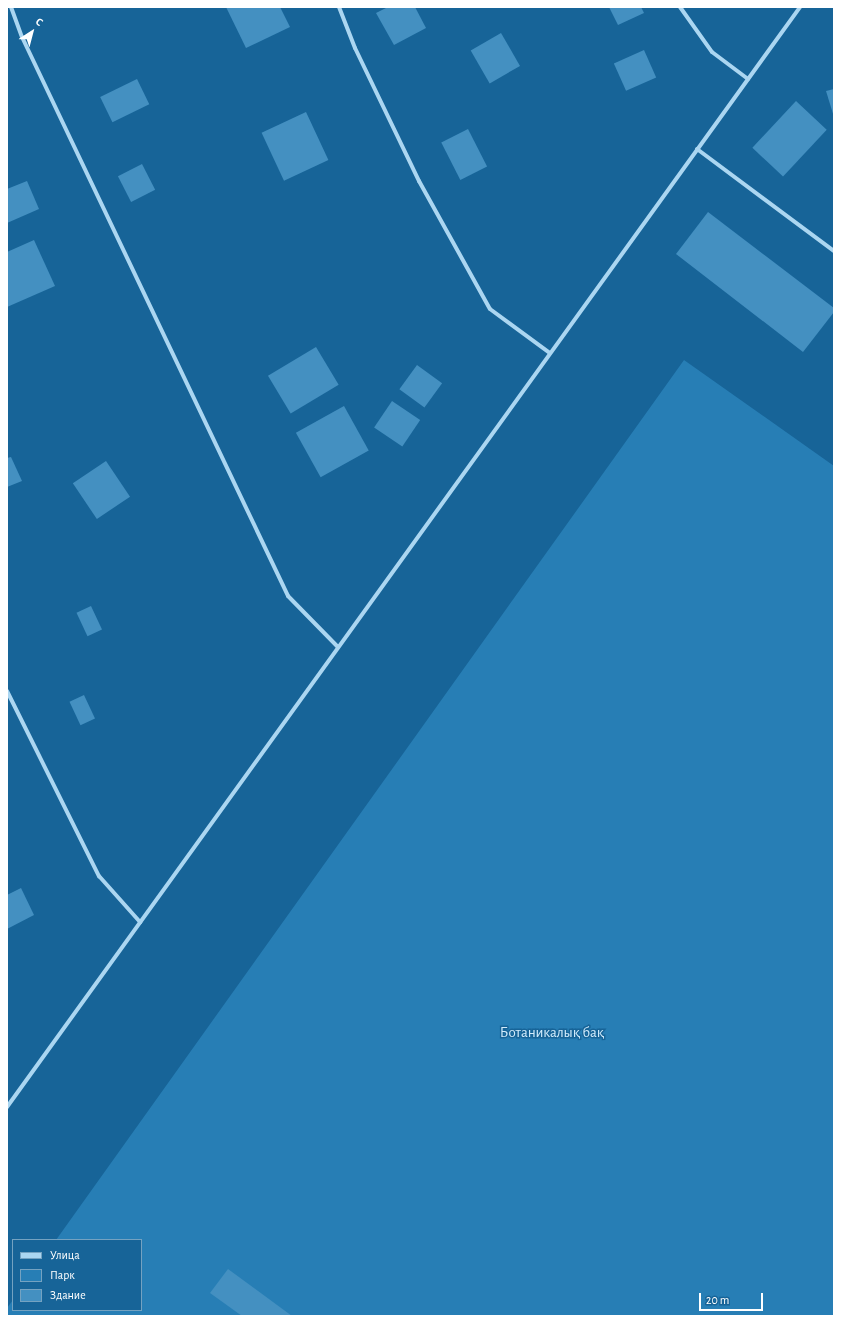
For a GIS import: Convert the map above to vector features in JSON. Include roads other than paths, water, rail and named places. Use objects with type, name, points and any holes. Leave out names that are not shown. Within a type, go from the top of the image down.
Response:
[{"type":"street","points":[[11,7],[22,37],[288,596],[338,647]]},
{"type":"street","points":[[339,7],[355,48],[419,181],[490,309],[550,353]]},
{"type":"street","points":[[680,7],[712,52],[748,78]]},
{"type":"street","points":[[7,1107],[800,7]]},
{"type":"street","points":[[697,149],[834,251]]},
{"type":"street","points":[[7,691],[99,876],[140,922]]},
{"type":"park label","name":"Ботаникалық бақ","points":[[552,1033]]}]
